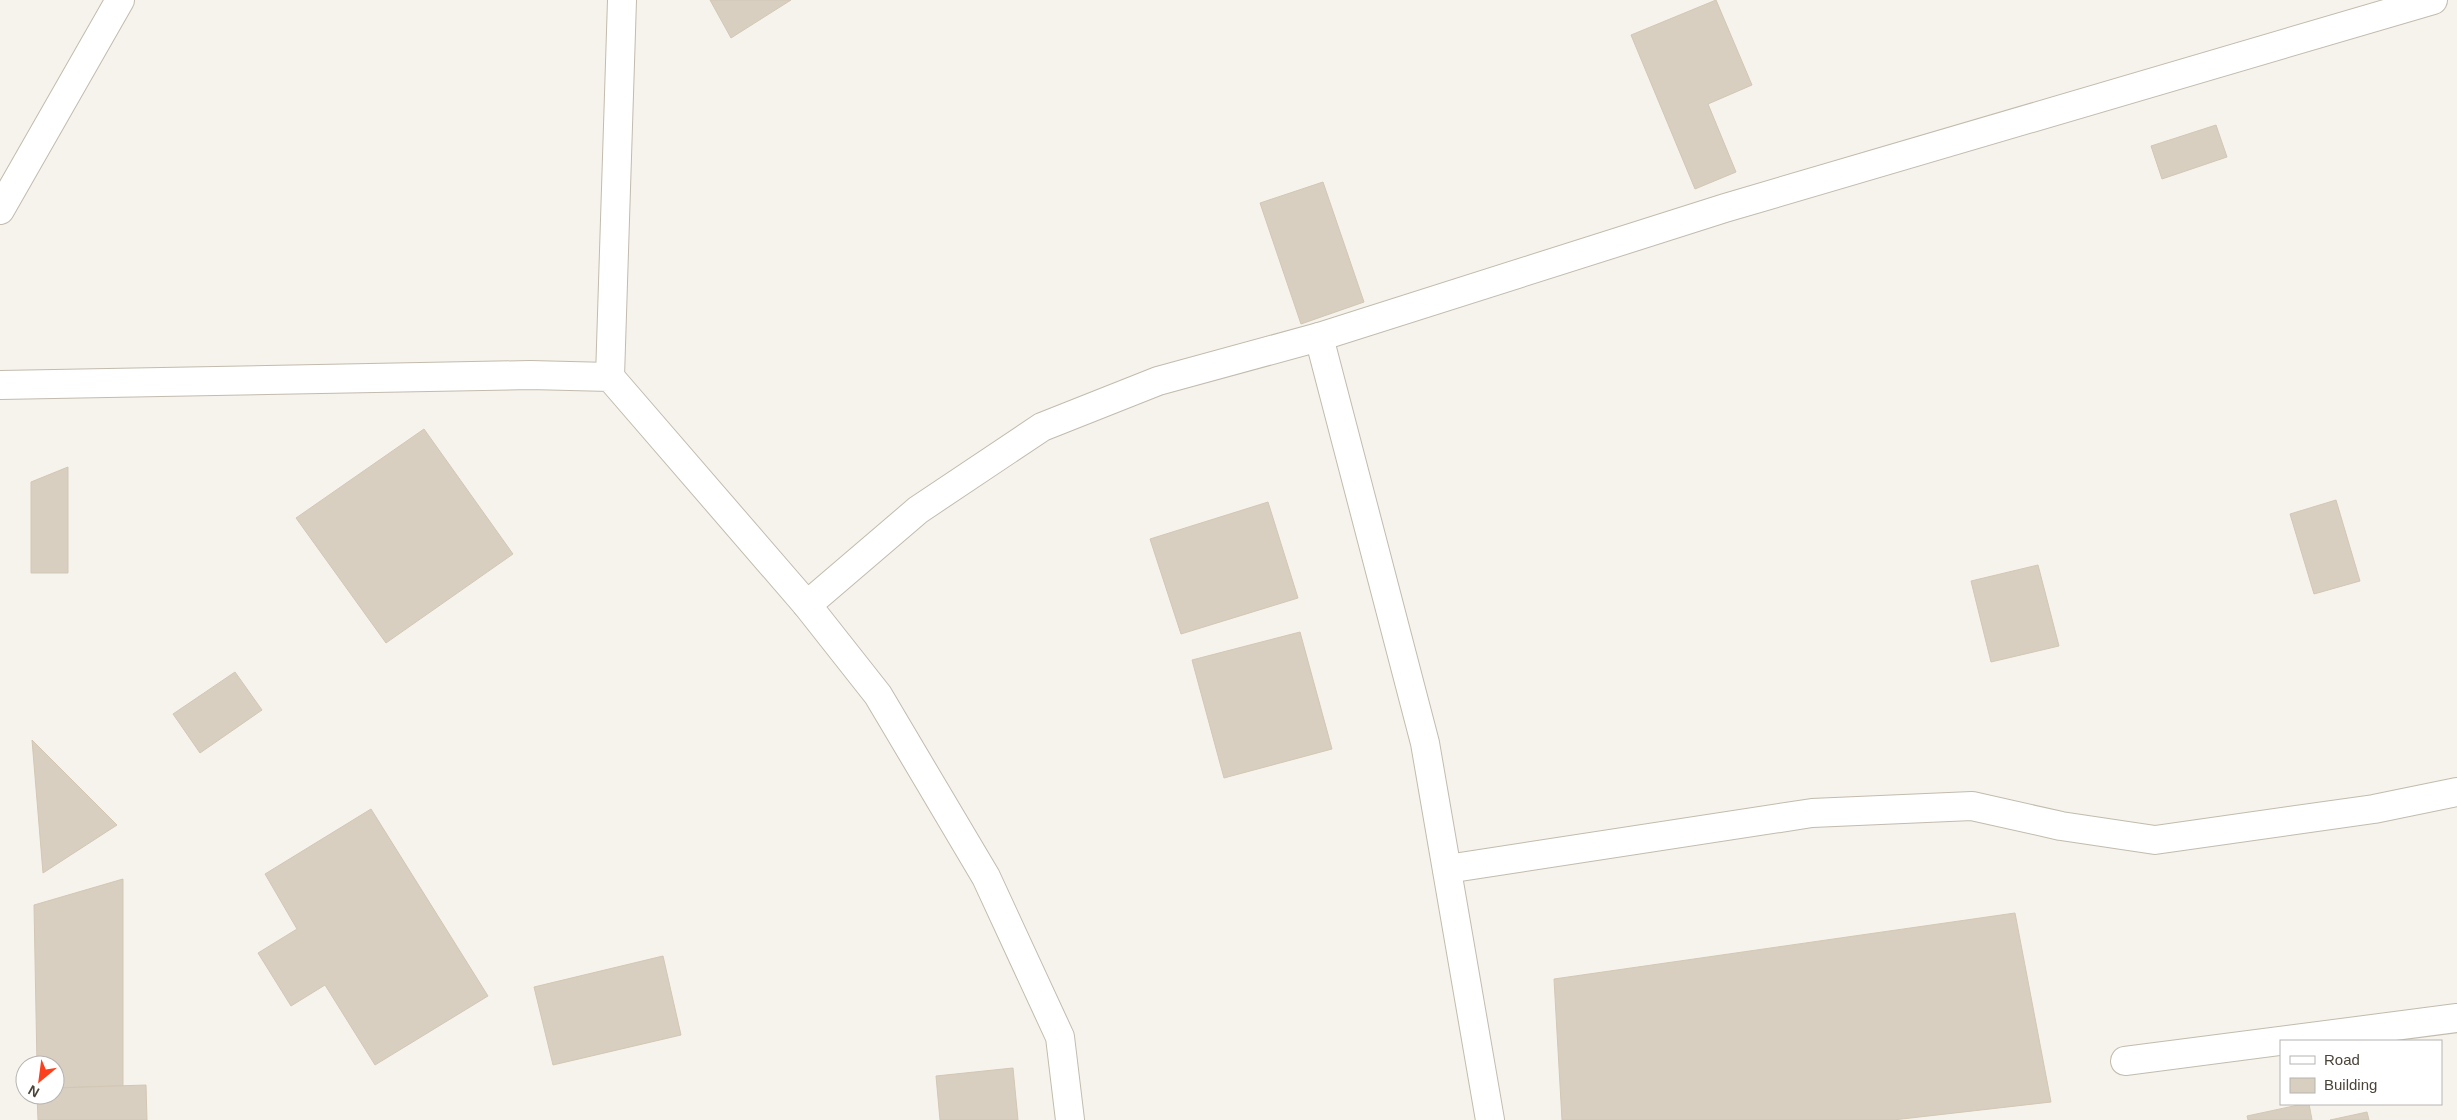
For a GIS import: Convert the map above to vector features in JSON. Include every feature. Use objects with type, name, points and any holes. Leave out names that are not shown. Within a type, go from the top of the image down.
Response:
[{"type":"street","points":[[0,210],[120,0]]},
{"type":"street","points":[[622,0],[610,377],[807,605],[878,695],[986,877],[1060,1037],[1070,1120]]},
{"type":"street","points":[[807,605],[918,510],[1042,427],[1158,381],[1320,336],[1726,208],[2433,0]]},
{"type":"street","points":[[1320,336],[1425,743],[1490,1120]]},
{"type":"street","points":[[0,385],[530,375],[610,377]]},
{"type":"street","points":[[1447,869],[1812,813],[1972,806],[2061,826],[2155,840],[2374,809],[2457,792]]},
{"type":"street","points":[[2287,1040],[2457,1018]]},
{"type":"street","points":[[2125,1061],[2280,1041]]},
{"type":"building","points":[[710,0],[791,0],[731,38]]},
{"type":"building","points":[[1716,0],[1752,85],[1708,104],[1736,172],[1695,189],[1631,35]]},
{"type":"building","points":[[2216,125],[2227,157],[2162,179],[2151,146]]},
{"type":"building","points":[[1323,182],[1364,302],[1301,324],[1260,203]]},
{"type":"building","points":[[424,429],[513,554],[386,643],[296,518]]},
{"type":"building","points":[[68,467],[68,573],[31,573],[31,482]]},
{"type":"building","points":[[2336,500],[2360,581],[2314,594],[2290,514]]},
{"type":"building","points":[[1268,502],[1298,598],[1181,634],[1150,539]]},
{"type":"building","points":[[2038,565],[2059,646],[1991,662],[1971,581]]},
{"type":"building","points":[[1300,632],[1332,749],[1224,778],[1192,660]]},
{"type":"building","points":[[235,672],[262,710],[200,753],[173,714]]},
{"type":"building","points":[[32,740],[117,825],[43,873]]},
{"type":"building","points":[[371,809],[488,996],[375,1065],[325,985],[291,1006],[258,953],[297,929],[265,874]]},
{"type":"building","points":[[123,879],[123,1086],[65,1088],[65,1055],[37,1055],[34,905]]},
{"type":"building","points":[[2015,913],[2051,1102],[1893,1120],[1562,1120],[1554,979]]},
{"type":"building","points":[[663,956],[681,1035],[553,1065],[534,987]]},
{"type":"building","points":[[1013,1068],[1018,1120],[940,1120],[936,1076]]},
{"type":"building","points":[[146,1085],[147,1120],[38,1120],[37,1105],[65,1105],[65,1088]]},
{"type":"building","points":[[2298,1105],[2309,1105],[2312,1120],[2248,1120],[2247,1116]]},
{"type":"building","points":[[2367,1112],[2369,1120],[2330,1120]]}]
